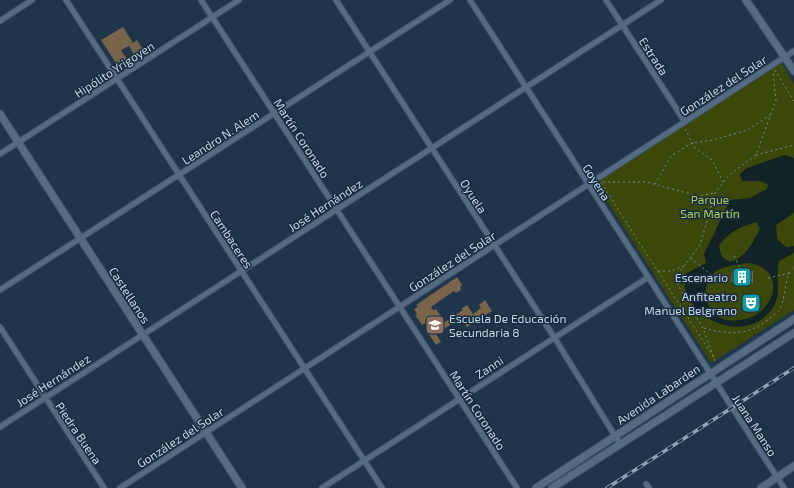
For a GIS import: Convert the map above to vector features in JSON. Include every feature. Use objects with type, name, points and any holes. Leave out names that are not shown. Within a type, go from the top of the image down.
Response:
[{"type":"street","points":[[0,21],[32,0]]},
{"type":"street","name":"Cambaceres","points":[[66,0],[382,488]]},
{"type":"street","name":"Martín Coronado","points":[[201,0],[517,488]]},
{"type":"street","name":"Hipólito Yrigoyen","points":[[0,154],[239,0]]},
{"type":"street","name":"Oyuela","points":[[336,0],[554,337],[620,444]]},
{"type":"street","name":"Leandro N. Alem","points":[[0,290],[450,0]]},
{"type":"street","name":"Goyena","points":[[470,0],[709,374]]},
{"type":"street","name":"Estrada","points":[[606,0],[684,123]]},
{"type":"street","name":"José Hernández","points":[[0,427],[44,397],[242,272],[336,209],[661,0]]},
{"type":"street","points":[[746,0],[794,71]]},
{"type":"street","name":"González del Solar","points":[[120,488],[794,51]]},
{"type":"street","name":"Castellanos","points":[[0,114],[242,488]]},
{"type":"street","name":"Zanni","points":[[322,488],[647,278]]},
{"type":"street","name":"Avenida Labarden","points":[[536,488],[794,319]]},
{"type":"street","name":"Piedra Buena","points":[[0,327],[104,488]]},
{"type":"street","name":"Avenida Labarden","points":[[552,488],[794,333]]},
{"type":"street","name":"Juana Manso","points":[[709,374],[784,488]]},
{"type":"street","points":[[761,488],[794,466]]},
{"type":"path","points":[[756,155],[776,100],[773,67],[794,101]]},
{"type":"path","points":[[655,184],[671,156],[692,143],[713,140],[748,130],[771,115]]},
{"type":"path","points":[[684,123],[695,148],[712,160],[723,183]]},
{"type":"path","points":[[598,178],[715,361],[703,328],[678,285],[680,271],[700,245],[715,193],[729,175],[756,155],[794,145]]},
{"type":"path","points":[[598,178],[602,181],[609,182],[646,182],[698,196],[715,193]]},
{"type":"path","points":[[734,256],[740,268]]},
{"type":"path","points":[[690,258],[716,279]]},
{"type":"path","points":[[657,271],[671,271],[684,266]]},
{"type":"path","points":[[703,328],[718,332],[740,333],[759,328],[779,310],[790,272],[794,267]]},
{"type":"path","points":[[768,278],[780,273],[790,272]]},
{"type":"green space","name":"Parque San Martín","points":[[781,62],[794,84],[794,310],[711,363],[594,181]]},
{"type":"shaded area","points":[[784,155],[794,158],[794,213],[776,225],[777,239],[786,247],[794,246],[794,253],[779,261],[778,295],[774,306],[762,319],[748,326],[732,327],[717,323],[703,315],[692,303],[686,290],[685,274],[706,263],[704,254],[730,200],[750,198],[767,189],[768,184],[760,181],[742,181],[740,174],[747,168]],"holes":[[[756,222],[760,229],[751,245],[744,253],[736,260],[730,262],[722,257],[719,246],[726,237],[740,228]],[[747,263],[761,267],[770,275],[773,285],[772,296],[756,315],[743,320],[727,320],[714,313],[710,307],[707,301],[706,287],[716,271],[729,266]]]},
{"type":"building","points":[[123,27],[133,43],[137,40],[143,50],[134,55],[129,46],[121,50],[127,59],[117,65],[101,40]]},
{"type":"building","name":"Escenario","points":[[732,271],[753,271],[753,283],[731,282]]},
{"type":"building","points":[[457,277],[462,285],[460,287],[461,290],[456,293],[454,291],[431,307],[433,310],[436,309],[445,322],[463,310],[461,309],[467,305],[473,314],[481,308],[479,305],[485,300],[492,311],[467,327],[465,324],[469,321],[465,315],[436,334],[441,342],[436,345],[426,330],[431,327],[427,322],[422,325],[415,315],[417,314],[414,309],[418,307],[416,305]]},
{"type":"railway","points":[[607,488],[794,368]]},
{"type":"place","name":"Escenario","points":[[742,277]]},
{"type":"place","name":"Anfiteatro Manuel Belgrano","points":[[751,303]]},
{"type":"place","name":"Escuela De Educación Secundaria 8","points":[[435,325]]}]
